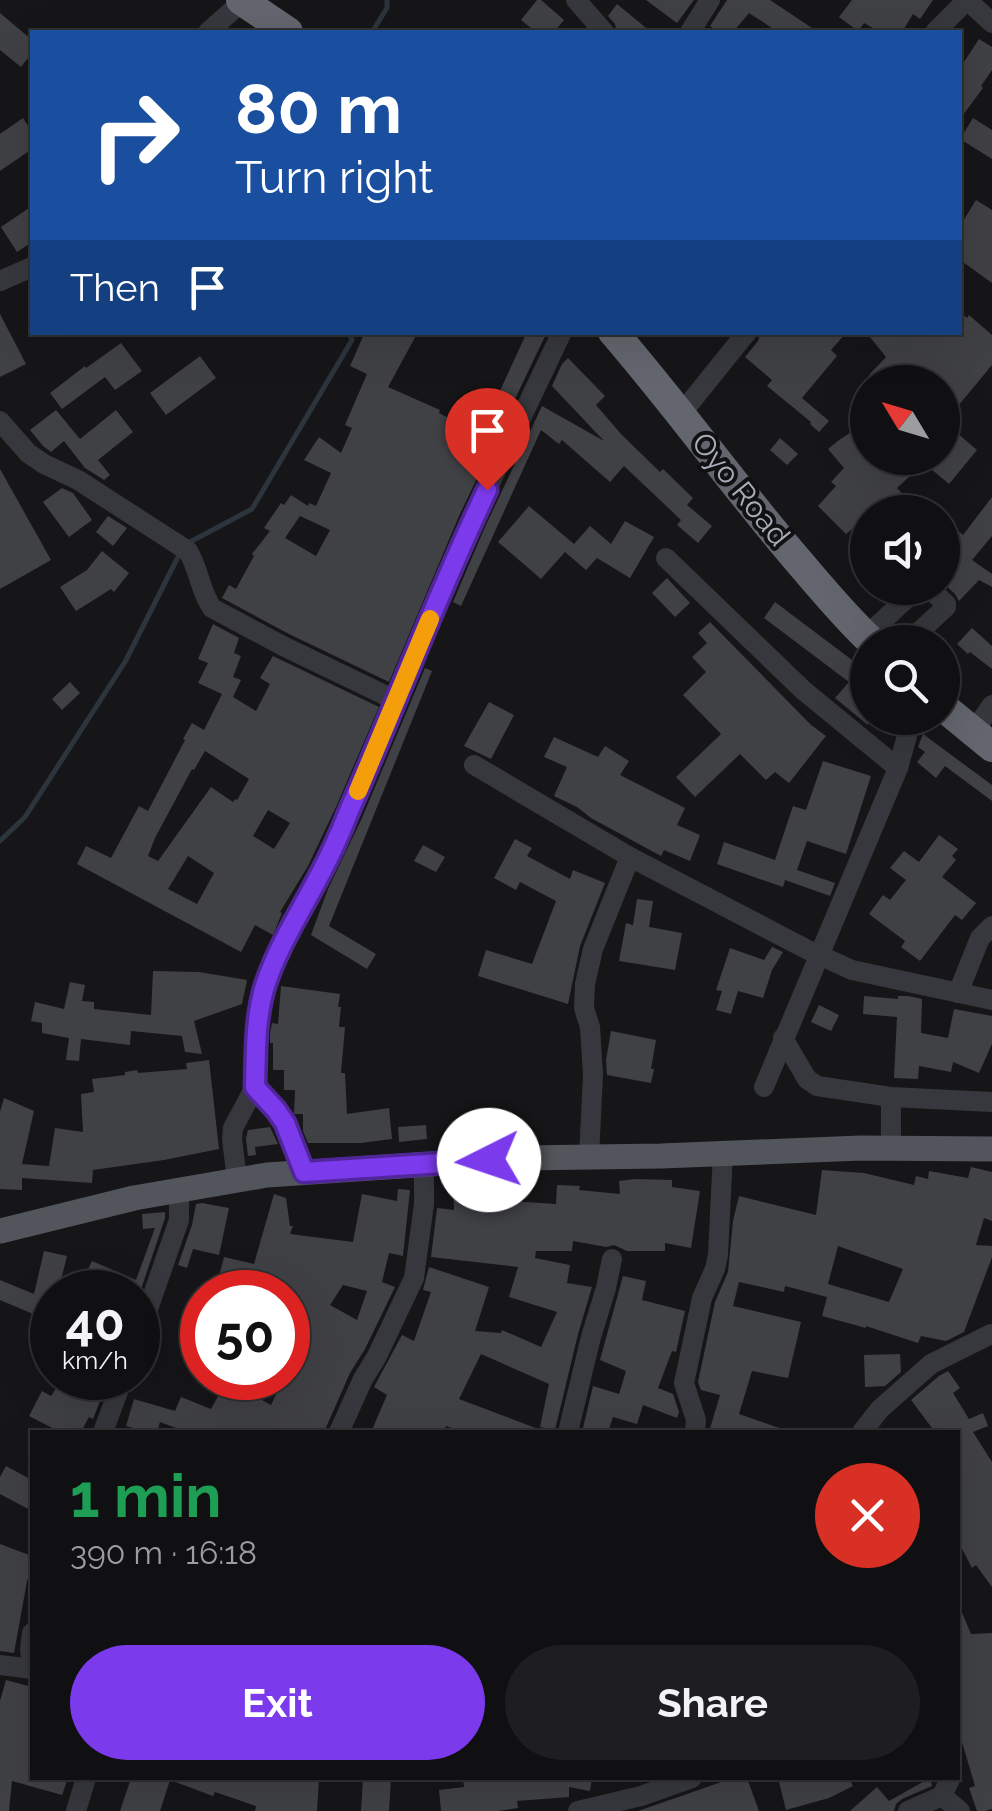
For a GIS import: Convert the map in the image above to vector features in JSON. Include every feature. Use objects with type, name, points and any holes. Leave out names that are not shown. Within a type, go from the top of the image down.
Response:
[{"type":"highway","points":[[242,0],[285,30]]},
{"type":"highway","name":"Oyo Road","points":[[625,337],[773,531],[868,625]]},
{"type":"highway","points":[[960,721],[982,740]]},
{"type":"main road","points":[[0,1231],[134,1198],[304,1172],[521,1158],[992,1149]]},
{"type":"street","points":[[210,30],[242,0]]},
{"type":"street","points":[[576,0],[602,30]]},
{"type":"street","points":[[691,30],[710,0]]},
{"type":"street","points":[[937,30],[967,0],[992,23]]},
{"type":"street","points":[[0,281],[30,268]]},
{"type":"street","points":[[237,1180],[233,1128],[255,1087],[256,1032],[264,989],[349,813],[472,521],[561,335]]},
{"type":"street","points":[[681,414],[745,335]]},
{"type":"street","points":[[0,421],[28,454],[78,480],[181,546],[195,562],[212,608],[395,700]]},
{"type":"street","points":[[666,558],[803,690],[898,768]]},
{"type":"street","points":[[882,625],[901,605]]},
{"type":"street","points":[[927,625],[946,605]]},
{"type":"street","points":[[982,740],[992,705]]},
{"type":"street","points":[[764,1088],[898,768],[907,735]]},
{"type":"street","points":[[474,765],[630,858],[852,970],[992,1000]]},
{"type":"street","points":[[589,1157],[593,1075],[590,1028],[584,1008],[585,984],[604,918],[630,858]]},
{"type":"street","points":[[958,993],[980,938],[992,926]]},
{"type":"street","points":[[784,1038],[808,1080],[817,1086],[890,1096],[992,1102]]},
{"type":"street","points":[[255,1087],[285,1123],[304,1172]]},
{"type":"street","points":[[890,1096],[891,1148]]},
{"type":"street","points":[[695,1430],[696,1420],[684,1382],[702,1298],[718,1255],[723,1154]]},
{"type":"street","points":[[340,1430],[414,1278],[424,1204],[424,1164]]},
{"type":"street","points":[[160,1275],[179,1220],[180,1190]]},
{"type":"street","points":[[568,1430],[612,1259]]},
{"type":"street","points":[[864,1430],[880,1409],[930,1364],[992,1331],[992,1342]]},
{"type":"street","points":[[104,1430],[115,1400]]},
{"type":"street","points":[[0,1665],[30,1668]]},
{"type":"street","points":[[76,1811],[85,1780]]},
{"type":"street","points":[[578,1811],[686,1780]]},
{"type":"street","points":[[908,1811],[951,1794]]},
{"type":"building","points":[[541,0],[564,20],[556,30],[534,30],[521,20]]},
{"type":"building","points":[[646,0],[694,0],[677,23]]},
{"type":"building","points":[[727,0],[770,0],[815,30],[775,30],[749,13],[735,30],[710,26]]},
{"type":"building","points":[[852,0],[933,0],[920,19],[913,14],[903,30],[876,30],[864,23],[857,30],[839,17]]},
{"type":"building","points":[[617,4],[649,30],[616,30],[608,16]]},
{"type":"building","points":[[0,13],[30,38],[30,56],[21,67],[0,50]]},
{"type":"building","points":[[979,39],[992,47],[992,70],[962,116],[962,65]]},
{"type":"building","points":[[23,118],[30,129],[30,150],[0,171],[0,134]]},
{"type":"building","points":[[973,118],[992,130],[992,159],[962,140]]},
{"type":"building","points":[[976,200],[992,210],[992,283],[962,261],[962,223]]},
{"type":"building","points":[[30,207],[30,243],[17,252],[1,227]]},
{"type":"building","points":[[0,314],[26,364],[0,377]]},
{"type":"building","points":[[962,314],[967,318],[969,315],[992,335],[992,365],[960,404],[960,365],[878,365],[886,357],[868,335],[962,335]]},
{"type":"building","points":[[364,335],[416,335],[388,387],[440,410],[439,413],[480,434],[526,335],[546,335],[459,516],[389,682],[222,598],[229,585],[236,589],[252,554],[270,531],[264,528],[281,503],[284,505],[291,495],[308,506],[316,506],[331,473],[304,460],[319,437],[341,453],[352,428],[345,425],[367,374],[350,366]],"holes":[[[300,516],[330,530],[316,556],[285,538]]]},
{"type":"building","points":[[760,335],[844,335],[831,350],[837,356],[802,398],[829,421],[819,432],[767,386],[772,380],[745,357]]},
{"type":"building","points":[[121,343],[142,371],[115,390],[105,377],[62,409],[50,393]]},
{"type":"building","points":[[200,356],[216,378],[166,415],[150,393]]},
{"type":"building","points":[[568,358],[605,396],[596,405],[660,472],[663,469],[693,498],[687,505],[712,526],[698,543],[677,525],[681,520],[624,466],[610,482],[562,440],[559,444],[541,430],[461,606],[453,602],[542,406],[604,441],[552,386]]},
{"type":"building","points":[[56,410],[80,439],[116,410],[133,432],[98,460],[110,475],[104,480],[85,468],[64,441],[51,452],[30,430]]},
{"type":"building","points":[[850,433],[850,475],[911,475],[897,488],[903,495],[850,495],[850,531],[846,534],[818,506],[836,486],[831,482],[844,468],[828,449]]},
{"type":"building","points":[[960,435],[977,450],[960,471]]},
{"type":"building","points":[[780,438],[798,454],[787,465],[770,450]]},
{"type":"building","points":[[0,469],[51,560],[0,589]]},
{"type":"building","points":[[938,475],[956,475],[949,484]]},
{"type":"building","points":[[62,488],[73,493],[92,520],[69,537],[43,502]]},
{"type":"building","points":[[992,497],[992,536],[972,560],[992,574],[992,587],[979,580],[960,600],[960,533],[963,535]]},
{"type":"building","points":[[529,506],[574,544],[590,526],[611,544],[625,521],[654,537],[630,578],[597,558],[586,570],[565,552],[541,579],[498,542]]},
{"type":"building","points":[[108,516],[127,528],[113,546],[96,532]]},
{"type":"building","points":[[102,551],[129,573],[114,592],[111,589],[76,611],[60,587],[87,570]]},
{"type":"building","points":[[667,578],[690,603],[675,617],[652,593]]},
{"type":"building","points":[[775,602],[850,658],[850,710],[835,698],[849,682],[764,618]]},
{"type":"building","points":[[710,622],[826,736],[789,783],[775,772],[766,780],[740,754],[695,797],[676,777],[721,734],[683,695],[706,672],[692,657],[707,643],[698,633]]},
{"type":"building","points":[[213,624],[239,638],[234,653],[241,656],[233,677],[241,680],[233,697],[256,711],[270,684],[260,678],[273,656],[379,707],[308,866],[280,912],[273,935],[255,925],[241,952],[77,864],[86,846],[111,858],[139,806],[148,811],[192,723],[204,730],[222,694],[198,683],[208,663],[198,659]],"holes":[[[205,751],[249,779],[233,802],[211,787],[158,861],[148,856],[155,838]],[[268,810],[290,823],[274,849],[253,836]],[[188,856],[214,873],[197,904],[168,889]]]},
{"type":"building","points":[[972,628],[992,646],[992,669],[968,654],[960,647],[960,641]]},
{"type":"building","points":[[425,668],[432,671],[329,926],[376,954],[367,969],[311,935]]},
{"type":"building","points":[[70,682],[80,693],[62,710],[52,699]]},
{"type":"building","points":[[489,702],[514,715],[491,759],[464,746]]},
{"type":"building","points":[[924,735],[992,785],[992,801],[945,766],[936,778],[917,762],[925,752],[918,747]]},
{"type":"building","points":[[554,737],[598,757],[605,746],[629,761],[620,775],[685,808],[677,825],[700,835],[690,861],[664,850],[661,856],[554,796],[567,767],[544,757]]},
{"type":"building","points":[[823,761],[871,776],[846,854],[807,841],[797,870],[835,883],[830,896],[785,880],[783,887],[717,864],[724,842],[775,860],[793,806],[806,810]]},
{"type":"building","points":[[939,835],[958,849],[952,856],[956,860],[942,877],[976,903],[962,920],[955,915],[920,961],[901,947],[905,941],[869,914],[883,895],[890,900],[906,880],[890,868],[904,851],[919,862]]},
{"type":"building","points":[[515,839],[532,848],[527,856],[570,879],[573,870],[605,883],[580,946],[568,1004],[478,976],[486,950],[532,964],[556,901],[520,882],[516,890],[494,878]]},
{"type":"building","points":[[423,845],[445,857],[436,872],[414,861]]},
{"type":"building","points":[[637,899],[653,901],[649,927],[682,933],[675,970],[619,961],[626,923],[633,925]]},
{"type":"building","points":[[772,947],[783,952],[763,998],[738,991],[731,1014],[716,1010],[722,991],[716,990],[730,948],[764,960]]},
{"type":"building","points":[[153,971],[199,972],[247,980],[242,1004],[194,1021],[202,1054],[185,1052],[182,1036],[131,1031],[130,1045],[81,1039],[79,1061],[66,1060],[69,1038],[42,1033],[42,1023],[31,1021],[35,1002],[64,1009],[70,982],[85,985],[82,1001],[94,1002],[94,1009],[151,1015]]},
{"type":"building","points":[[281,986],[340,994],[339,1027],[345,1027],[341,1073],[345,1073],[347,1114],[389,1108],[392,1139],[308,1143],[303,1114],[294,1114],[295,1090],[284,1090],[284,1070],[273,1070],[270,1034],[272,1023],[278,1024]]},
{"type":"building","points":[[864,996],[922,999],[921,1033],[948,1038],[954,1009],[992,1016],[992,1044],[979,1073],[953,1062],[951,1072],[919,1066],[918,1079],[894,1078],[897,1017],[863,1014]]},
{"type":"building","points":[[819,1005],[839,1015],[831,1031],[811,1022]]},
{"type":"building","points":[[611,1031],[656,1040],[651,1083],[607,1075]]},
{"type":"building","points":[[209,1060],[219,1149],[93,1170],[92,1183],[22,1178],[22,1190],[0,1189],[0,1112],[4,1098],[34,1111],[22,1164],[49,1166],[55,1128],[83,1132],[81,1094],[94,1092],[92,1079],[137,1070],[138,1073],[187,1069],[186,1063]]},
{"type":"building","points":[[426,1125],[427,1139],[399,1142],[398,1127]]},
{"type":"building","points":[[270,1127],[278,1144],[255,1147],[256,1155],[248,1156],[248,1130]]},
{"type":"building","points":[[971,1167],[992,1172],[992,1221],[984,1218],[976,1245],[992,1246],[992,1257],[964,1332],[946,1341],[921,1336],[918,1343],[822,1316],[827,1297],[785,1286],[784,1292],[739,1282],[733,1306],[801,1322],[788,1378],[752,1371],[739,1414],[785,1430],[710,1430],[720,1395],[701,1390],[698,1382],[715,1302],[728,1272],[739,1196],[816,1215],[822,1170],[864,1173],[914,1185],[916,1176],[928,1179],[929,1171],[968,1178]],"holes":[[[838,1246],[903,1269],[889,1302],[828,1284]]]},
{"type":"building","points":[[672,1180],[672,1187],[700,1191],[691,1248],[665,1243],[665,1251],[627,1251],[614,1245],[573,1241],[572,1251],[536,1251],[535,1258],[570,1265],[567,1283],[592,1287],[555,1430],[540,1427],[549,1384],[481,1354],[459,1399],[541,1430],[457,1430],[446,1426],[445,1430],[372,1430],[387,1395],[374,1387],[402,1335],[414,1341],[431,1292],[423,1290],[429,1267],[489,1287],[475,1331],[502,1330],[541,1347],[557,1312],[509,1297],[518,1267],[431,1257],[437,1208],[454,1210],[453,1188],[497,1186],[497,1200],[556,1204],[557,1185],[620,1194],[619,1181]]},
{"type":"building","points":[[398,1189],[410,1190],[403,1256],[389,1253],[382,1282],[395,1287],[325,1430],[182,1430],[160,1422],[158,1430],[126,1426],[134,1400],[175,1411],[180,1399],[211,1409],[216,1400],[262,1400],[271,1405],[273,1400],[310,1400],[310,1270],[221,1270],[224,1257],[254,1264],[274,1194],[286,1198],[293,1226],[290,1234],[353,1242],[362,1194],[397,1201]],"holes":[[[343,1285],[367,1291],[357,1320],[330,1305]]]},
{"type":"building","points":[[196,1204],[229,1208],[219,1255],[193,1249],[187,1268],[178,1265]]},
{"type":"building","points":[[165,1212],[147,1270],[140,1270],[155,1228],[143,1229],[142,1214]]},
{"type":"building","points":[[44,1251],[67,1256],[64,1270],[40,1270]]},
{"type":"building","points":[[92,1261],[113,1270],[88,1270]]},
{"type":"building","points":[[623,1276],[646,1281],[642,1300],[685,1311],[676,1352],[672,1351],[658,1388],[673,1394],[677,1418],[643,1405],[637,1424],[613,1417],[609,1430],[582,1430],[593,1386],[619,1394],[626,1371],[600,1360]]},
{"type":"building","points":[[0,1280],[30,1292],[30,1313],[0,1300]]},
{"type":"building","points":[[900,1354],[901,1372],[885,1386],[865,1387],[864,1355]]},
{"type":"building","points":[[948,1371],[960,1388],[953,1393],[969,1419],[983,1413],[988,1426],[973,1432],[992,1462],[992,1587],[976,1565],[972,1568],[960,1545],[960,1430],[934,1430],[911,1400]]},
{"type":"building","points":[[37,1400],[100,1400],[93,1419],[89,1417],[82,1430],[56,1430],[29,1416]]},
{"type":"building","points":[[6,1466],[30,1479],[30,1510],[0,1494],[0,1477]]},
{"type":"building","points":[[0,1544],[30,1555],[30,1573],[14,1653],[0,1651]]},
{"type":"building","points":[[960,1608],[971,1634],[992,1633],[992,1809],[977,1811],[969,1788],[975,1786],[962,1742]]},
{"type":"building","points":[[6,1680],[30,1686],[30,1780],[67,1780],[62,1795],[12,1781],[9,1811],[0,1811],[0,1701]]},
{"type":"building","points":[[130,1780],[170,1780],[160,1811],[120,1811]]},
{"type":"building","points":[[170,1780],[319,1780],[317,1811],[255,1811],[256,1806],[215,1792],[213,1796]]},
{"type":"building","points":[[363,1780],[391,1780],[389,1811],[361,1811]]},
{"type":"building","points":[[463,1780],[592,1780],[590,1791],[569,1787],[569,1797],[517,1801],[518,1808],[441,1811],[439,1790],[464,1787]]},
{"type":"building","points":[[727,1780],[748,1780],[759,1811],[638,1811]]},
{"type":"building","points":[[778,1780],[850,1780],[853,1786],[829,1798],[786,1810]]},
{"type":"building","points":[[930,1780],[932,1786],[902,1799],[894,1811],[850,1811],[877,1787],[889,1801]]},
{"type":"waterway","points":[[373,30],[387,8],[387,0]]},
{"type":"waterway","points":[[188,543],[252,509],[352,340],[350,335]]},
{"type":"waterway","points":[[0,841],[25,817],[125,662],[181,551]]},
{"type":"slow traffic","points":[[358,791],[430,619]]},
{"type":"route","points":[[487,490],[349,813],[264,989],[256,1032],[255,1087],[285,1123],[304,1172],[489,1160]]}]
